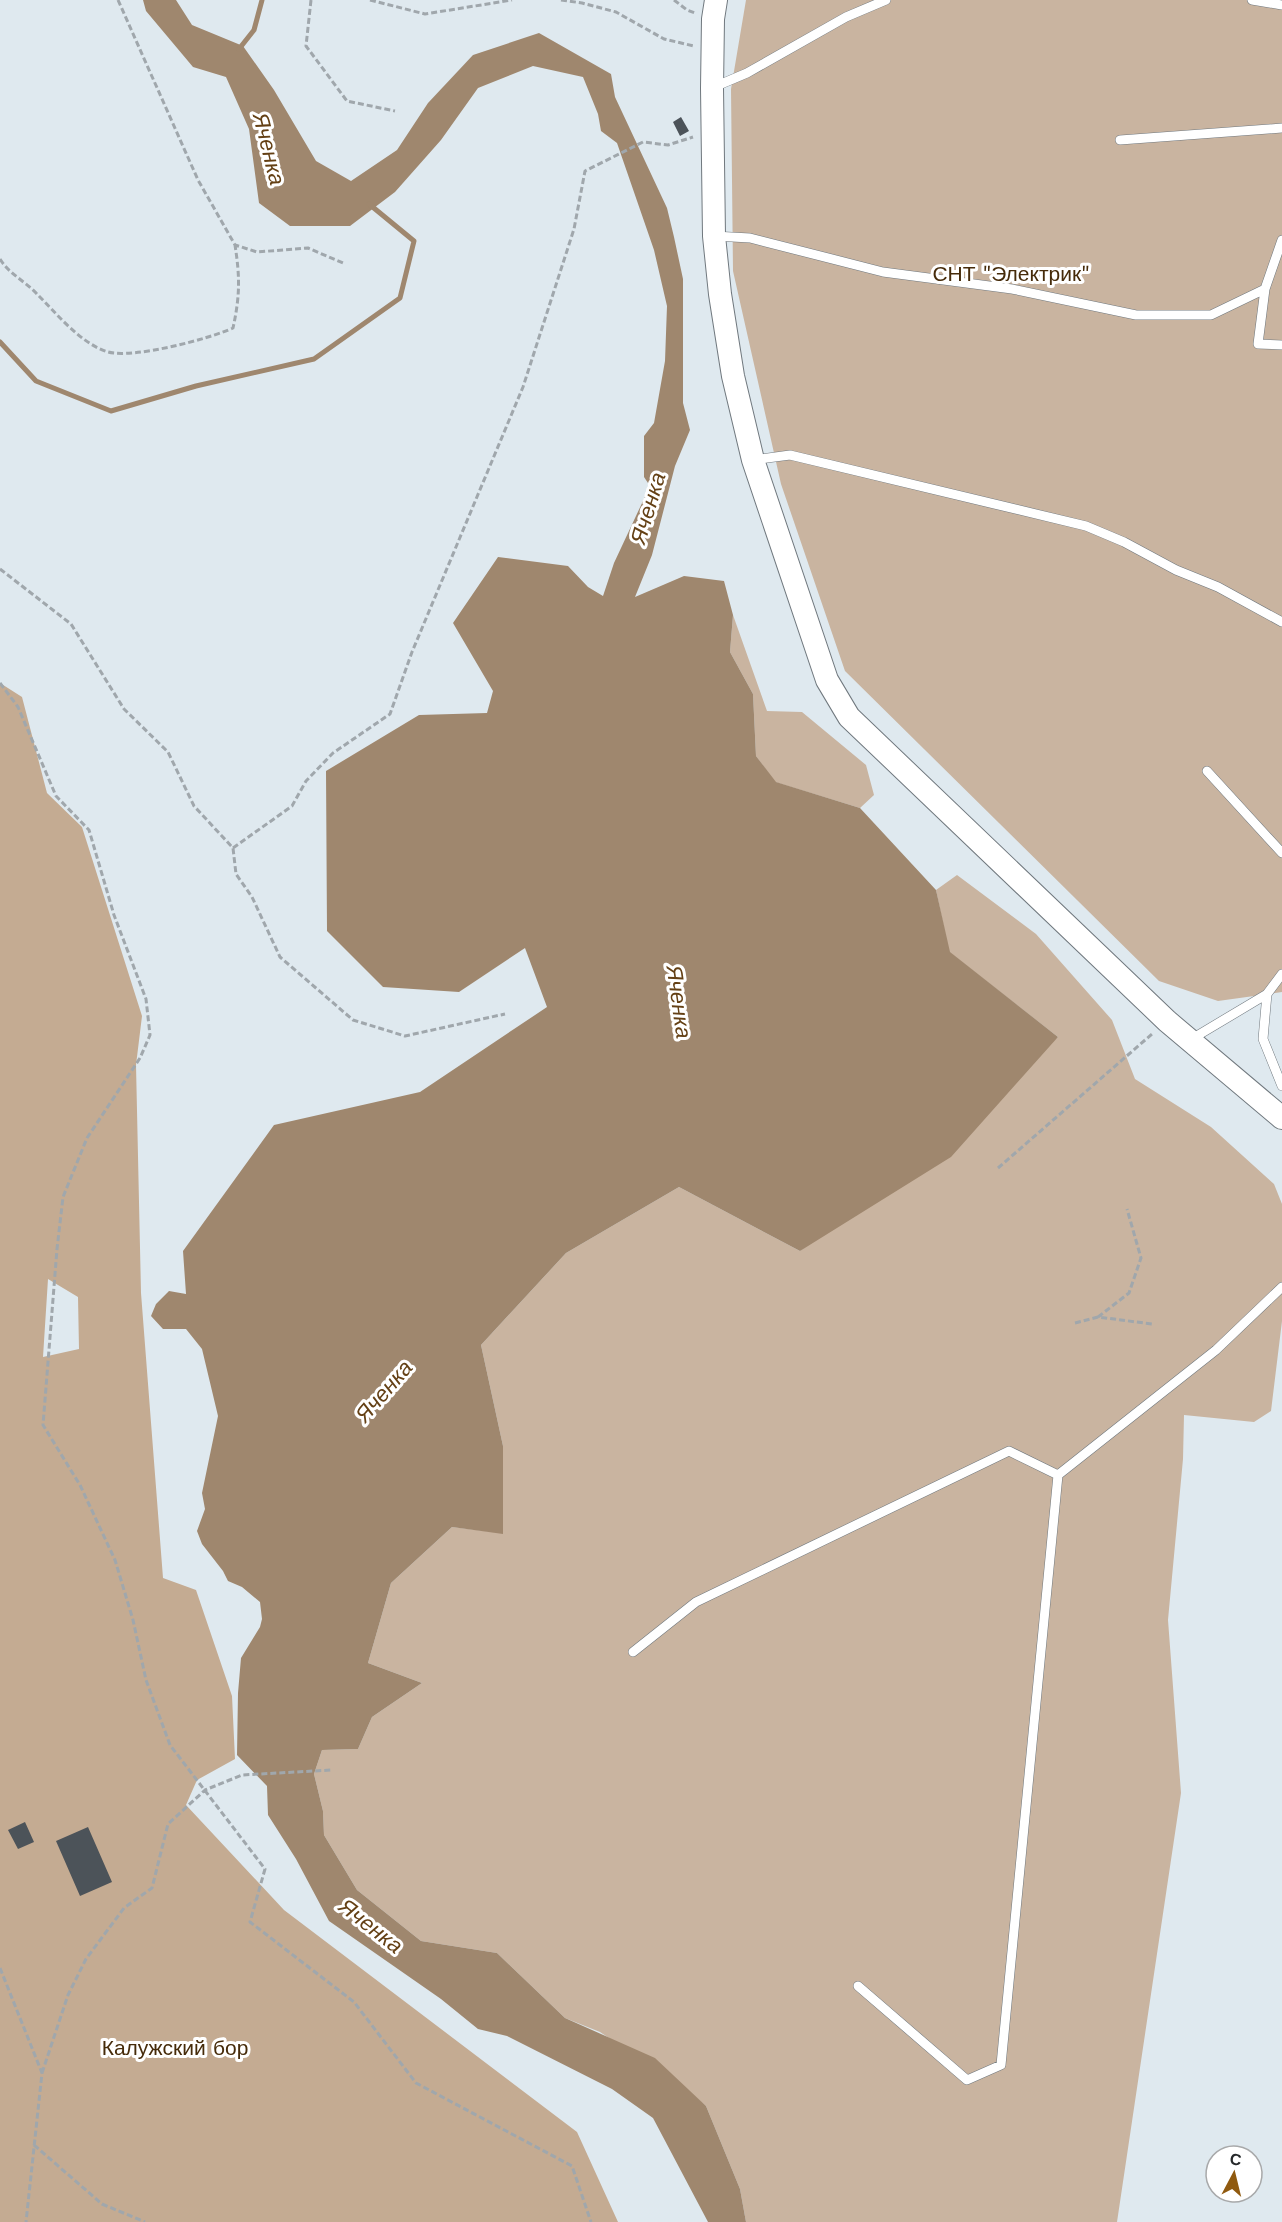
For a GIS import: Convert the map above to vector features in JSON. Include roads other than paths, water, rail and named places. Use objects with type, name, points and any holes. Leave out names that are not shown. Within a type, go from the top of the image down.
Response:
[{"type":"street","points":[[716,0],[712,88],[714,236],[720,294],[733,376],[753,460],[827,680],[849,717],[1167,1021],[1282,1117]]},
{"type":"lane","points":[[712,88],[747,73],[846,17],[886,0]]},
{"type":"lane","points":[[1252,0],[1282,5]]},
{"type":"lane","points":[[1120,140],[1282,129]]},
{"type":"lane","points":[[714,236],[750,238],[883,272],[1012,289],[1136,315],[1211,315],[1265,289]]},
{"type":"lane","points":[[1282,240],[1265,289],[1258,344],[1282,345]]},
{"type":"lane","points":[[753,460],[790,455],[1086,526],[1124,542],[1176,570],[1218,587],[1282,622]]},
{"type":"lane","points":[[1207,771],[1282,853]]},
{"type":"lane","points":[[1190,1040],[1267,994],[1282,974]]},
{"type":"lane","points":[[1267,994],[1263,1040],[1282,1086]]},
{"type":"lane","points":[[858,1986],[967,2080],[1000,2065],[1058,1475],[1216,1350],[1282,1287]]},
{"type":"lane","points":[[633,1652],[696,1602],[1009,1451],[1058,1475]]},
{"type":"water","name":"Яченка","points":[[143,0],[176,0],[192,25],[243,46],[274,90],[316,161],[351,181],[397,150],[428,103],[473,55],[539,33],[611,74],[615,97],[667,208],[674,237],[683,279],[683,403],[690,430],[675,466],[652,555],[635,597],[684,576],[724,581],[733,615],[730,652],[753,694],[756,756],[776,782],[860,808],[936,890],[950,952],[1058,1037],[951,1157],[800,1251],[679,1187],[566,1253],[481,1345],[503,1446],[503,1534],[452,1527],[391,1583],[368,1663],[422,1683],[372,1717],[358,1749],[322,1750],[314,1774],[323,1811],[324,1835],[357,1890],[421,1941],[497,1953],[565,2018],[655,2058],[706,2106],[740,2189],[746,2222],[708,2222],[653,2118],[612,2089],[507,2036],[478,2029],[441,1999],[329,1921],[296,1859],[268,1815],[267,1786],[237,1755],[241,1658],[260,1627],[262,1619],[260,1602],[242,1587],[228,1581],[202,1544],[197,1531],[205,1509],[202,1493],[218,1416],[202,1349],[186,1329],[163,1329],[151,1316],[156,1304],[169,1291],[186,1294],[183,1251],[274,1125],[420,1092],[547,1007],[525,948],[459,992],[383,987],[327,931],[326,771],[419,715],[487,713],[493,691],[453,623],[498,557],[568,566],[588,587],[603,596],[614,563],[650,486],[644,477],[644,436],[654,423],[665,361],[667,306],[654,250],[617,143],[601,131],[598,114],[583,77],[533,66],[478,88],[441,140],[395,192],[350,226],[290,226],[259,203],[249,129],[226,77],[193,67],[146,11]]},
{"type":"waterway","points":[[239,49],[254,30],[262,0]]},
{"type":"waterway","points":[[0,342],[36,381],[111,411],[196,386],[314,359],[400,298],[414,241],[369,204]]},
{"type":"park label","name":"СНТ \"Электрик\"","points":[[1011,273]]},
{"type":"park label","name":"Калужский бор","points":[[175,2047]]}]
